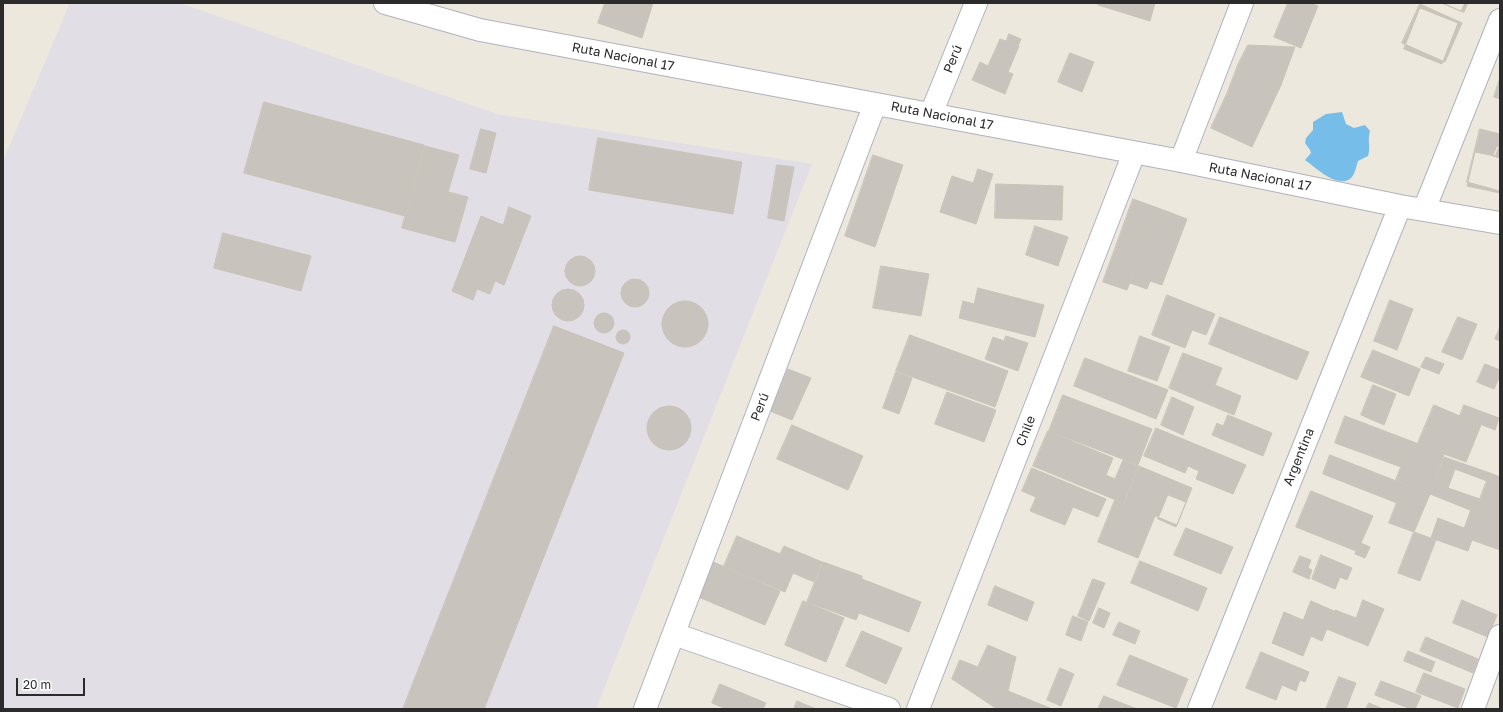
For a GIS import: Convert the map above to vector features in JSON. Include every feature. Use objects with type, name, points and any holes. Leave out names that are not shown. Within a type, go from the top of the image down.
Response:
[{"type":"street","name":"Ruta Nacional 17","points":[[385,3],[480,30],[1181,161],[1400,206],[1500,223]]},
{"type":"street","name":"Perú","points":[[931,114],[976,3]]},
{"type":"street","points":[[1181,161],[1242,3]]},
{"type":"street","points":[[1424,210],[1500,20]]},
{"type":"street","name":"Perú","points":[[645,709],[875,104]]},
{"type":"street","name":"Chile","points":[[918,709],[1134,153]]},
{"type":"street","name":"Argentina","points":[[1199,709],[1400,206]]},
{"type":"street","points":[[674,634],[889,709]]},
{"type":"street","points":[[1473,709],[1500,636]]},
{"type":"shaded area","points":[[70,3],[180,3],[497,114],[812,164],[596,709],[3,709],[3,161]]},
{"type":"water","points":[[1342,112],[1346,124],[1354,128],[1365,125],[1370,131],[1369,150],[1368,156],[1358,161],[1355,171],[1350,179],[1338,181],[1326,176],[1305,160],[1311,153],[1305,143],[1306,138],[1313,130],[1313,122],[1326,114]]},
{"type":"building","points":[[605,3],[653,3],[642,38],[598,23]]},
{"type":"building","points":[[1099,3],[1155,3],[1150,21],[1098,5]]},
{"type":"building","points":[[1288,3],[1310,3],[1318,6],[1301,48],[1274,37]]},
{"type":"building","points":[[1442,3],[1468,3],[1464,12]]},
{"type":"building","points":[[1443,3],[1465,3],[1461,11]]},
{"type":"building","points":[[1420,4],[1462,23],[1445,62],[1402,43]]},
{"type":"building","points":[[1420,8],[1458,23],[1442,64],[1404,49]]},
{"type":"building","points":[[1009,34],[1021,39],[1008,72],[1013,74],[1005,94],[972,80],[980,62],[988,66],[1000,39],[1006,41]]},
{"type":"building","points":[[1248,45],[1295,47],[1281,85],[1238,65]]},
{"type":"building","points":[[1070,53],[1094,62],[1082,92],[1058,82]]},
{"type":"building","points":[[1238,65],[1281,85],[1268,113],[1227,94]]},
{"type":"building","points":[[1500,78],[1500,99],[1494,97]]},
{"type":"building","points":[[1227,94],[1268,113],[1252,147],[1211,128]]},
{"type":"building","points":[[264,102],[424,145],[405,216],[244,173]]},
{"type":"building","points":[[481,129],[496,133],[486,173],[470,169]]},
{"type":"building","points":[[1480,129],[1500,134],[1500,191],[1467,182]]},
{"type":"building","points":[[598,138],[742,162],[733,214],[589,190]]},
{"type":"building","points":[[425,146],[459,155],[448,192],[468,197],[455,242],[402,228]]},
{"type":"building","points":[[1497,146],[1500,147],[1500,158],[1493,156]]},
{"type":"building","points":[[1499,147],[1500,193],[1467,186],[1475,152],[1495,156]]},
{"type":"building","points":[[873,155],[903,165],[875,247],[845,236]]},
{"type":"building","points":[[777,165],[794,167],[784,221],[768,218]]},
{"type":"building","points":[[978,169],[993,174],[976,224],[940,212],[952,176],[973,183]]},
{"type":"building","points":[[996,184],[1063,186],[1062,220],[995,218]]},
{"type":"building","points":[[1133,199],[1158,208],[1127,290],[1103,282]]},
{"type":"building","points":[[509,207],[531,216],[504,285],[495,281],[490,294],[477,289],[473,300],[452,291],[481,216],[503,225]]},
{"type":"building","points":[[1158,208],[1187,219],[1162,285],[1150,281],[1147,289],[1130,283]]},
{"type":"building","points":[[1035,226],[1068,237],[1058,266],[1026,255]]},
{"type":"building","points":[[223,233],[311,256],[301,291],[214,268]]},
{"type":"building","points":[[580,256],[590,261],[595,271],[590,281],[580,286],[570,281],[565,271],[570,261]]},
{"type":"building","points":[[881,266],[929,274],[921,316],[873,308]]},
{"type":"building","points":[[635,279],[645,283],[649,293],[645,303],[635,307],[625,303],[621,293],[625,283]]},
{"type":"building","points":[[978,288],[1044,305],[1035,337],[959,318],[963,301],[974,304]]},
{"type":"building","points":[[565,289],[571,289],[581,296],[584,305],[583,311],[577,318],[571,321],[565,321],[555,314],[552,308],[552,302],[559,292]]},
{"type":"building","points":[[1167,295],[1215,314],[1206,335],[1192,330],[1185,348],[1152,335]]},
{"type":"building","points":[[1390,300],[1413,309],[1397,350],[1374,341]]},
{"type":"building","points":[[681,301],[689,301],[698,305],[704,311],[708,324],[704,337],[698,343],[689,347],[681,347],[672,343],[666,337],[662,328],[662,320],[666,311],[672,305]]},
{"type":"building","points":[[604,313],[611,316],[614,323],[611,330],[604,333],[597,330],[594,323],[597,316]]},
{"type":"building","points":[[1220,317],[1309,352],[1297,380],[1209,344]]},
{"type":"building","points":[[1458,317],[1477,324],[1462,360],[1442,352]]},
{"type":"building","points":[[554,326],[624,353],[484,709],[403,709]]},
{"type":"building","points":[[1500,327],[1500,341],[1495,339]]},
{"type":"building","points":[[620,330],[626,330],[630,334],[630,340],[626,344],[620,344],[616,340],[616,334]]},
{"type":"building","points":[[910,335],[1008,371],[995,407],[896,371]]},
{"type":"building","points":[[1006,336],[1028,343],[1018,371],[985,359],[993,337],[1004,341]]},
{"type":"building","points":[[1140,336],[1170,347],[1157,381],[1128,371]]},
{"type":"building","points":[[1373,350],[1420,369],[1409,396],[1361,377]]},
{"type":"building","points":[[1183,353],[1222,368],[1215,385],[1241,396],[1234,415],[1169,388]]},
{"type":"building","points":[[1426,357],[1444,364],[1439,374],[1421,367]]},
{"type":"building","points":[[1085,358],[1168,390],[1156,419],[1074,386]]},
{"type":"building","points":[[1485,364],[1500,370],[1500,376],[1494,389],[1477,382]]},
{"type":"building","points":[[788,369],[811,378],[792,420],[770,411]]},
{"type":"building","points":[[896,372],[912,378],[899,414],[883,408]]},
{"type":"building","points":[[1373,385],[1396,394],[1384,425],[1361,415]]},
{"type":"building","points":[[947,392],[996,410],[984,442],[935,424]]},
{"type":"building","points":[[1063,395],[1152,429],[1138,465],[1049,431]]},
{"type":"building","points":[[1172,397],[1194,407],[1183,435],[1161,425]]},
{"type":"building","points":[[1434,405],[1460,416],[1444,454],[1418,443]]},
{"type":"building","points":[[1464,405],[1499,418],[1495,430],[1460,416]]},
{"type":"building","points":[[665,406],[673,406],[685,412],[691,424],[691,432],[685,444],[673,450],[665,450],[653,444],[647,432],[647,424],[653,412]]},
{"type":"building","points":[[1228,415],[1272,433],[1263,456],[1212,435],[1217,423],[1223,426]]},
{"type":"building","points":[[1345,416],[1411,441],[1401,467],[1335,443]]},
{"type":"building","points":[[1460,416],[1481,425],[1466,462],[1444,454]]},
{"type":"building","points":[[792,425],[863,456],[848,490],[777,459]]},
{"type":"building","points":[[1156,428],[1246,465],[1233,494],[1196,479],[1199,471],[1188,466],[1185,473],[1144,456]]},
{"type":"building","points":[[1048,431],[1113,458],[1106,475],[1115,479],[1123,460],[1138,466],[1123,503],[1033,466]]},
{"type":"building","points":[[1411,441],[1444,454],[1430,494],[1396,480]]},
{"type":"building","points":[[1330,455],[1404,484],[1397,503],[1323,474]]},
{"type":"building","points":[[1444,457],[1490,473],[1487,481],[1455,469],[1448,488],[1480,499],[1475,512],[1430,494]]},
{"type":"building","points":[[1139,466],[1192,488],[1177,525],[1124,503]]},
{"type":"building","points":[[1032,468],[1106,499],[1098,517],[1073,507],[1065,525],[1030,511],[1036,497],[1022,491]]},
{"type":"building","points":[[1490,473],[1500,477],[1500,521],[1475,512]]},
{"type":"building","points":[[1404,484],[1430,494],[1414,532],[1389,523]]},
{"type":"building","points":[[1311,491],[1373,516],[1361,543],[1370,547],[1365,558],[1355,554],[1356,551],[1296,527]]},
{"type":"building","points":[[1168,495],[1186,502],[1176,527],[1158,519]]},
{"type":"building","points":[[1115,500],[1155,516],[1138,558],[1098,542]]},
{"type":"building","points":[[1471,510],[1500,521],[1500,550],[1472,540],[1468,551],[1431,538],[1438,518],[1464,528]]},
{"type":"building","points":[[1186,528],[1233,547],[1221,574],[1174,555]]},
{"type":"building","points":[[1414,532],[1436,540],[1420,581],[1398,573]]},
{"type":"building","points":[[737,536],[780,554],[784,546],[822,562],[814,582],[793,573],[785,592],[724,566]]},
{"type":"building","points":[[1321,555],[1352,568],[1347,580],[1340,577],[1335,589],[1312,579]]},
{"type":"building","points":[[1300,556],[1311,560],[1308,568],[1312,570],[1309,579],[1293,572]]},
{"type":"building","points":[[711,561],[780,591],[765,625],[696,596]]},
{"type":"building","points":[[1140,561],[1207,588],[1198,611],[1131,583]]},
{"type":"building","points":[[823,562],[862,576],[862,579],[921,602],[909,632],[859,613],[856,620],[807,602]]},
{"type":"building","points":[[1093,579],[1105,583],[1089,621],[1078,616]]},
{"type":"building","points":[[995,586],[1034,602],[1027,621],[988,605]]},
{"type":"building","points":[[1363,600],[1384,609],[1368,646],[1327,629],[1335,610],[1356,618]]},
{"type":"building","points":[[1462,600],[1497,615],[1488,637],[1453,623]]},
{"type":"building","points":[[803,601],[844,618],[826,662],[785,645]]},
{"type":"building","points":[[1311,601],[1334,611],[1322,641],[1311,636],[1303,656],[1272,643],[1284,612],[1303,620]]},
{"type":"building","points":[[1099,608],[1110,613],[1104,628],[1093,623]]},
{"type":"building","points":[[1073,616],[1088,622],[1081,641],[1066,635]]},
{"type":"building","points":[[1119,622],[1140,631],[1135,644],[1113,635]]},
{"type":"building","points":[[862,631],[902,648],[886,684],[846,666]]},
{"type":"building","points":[[1426,637],[1478,659],[1473,673],[1420,651]]},
{"type":"building","points":[[988,645],[1016,657],[1008,691],[978,667]]},
{"type":"building","points":[[1408,651],[1435,662],[1431,672],[1404,661]]},
{"type":"building","points":[[1261,652],[1309,672],[1305,682],[1300,680],[1296,691],[1282,685],[1276,700],[1246,688]]},
{"type":"building","points":[[1130,655],[1188,679],[1176,708],[1117,685]]},
{"type":"building","points":[[960,660],[978,667],[1008,691],[1000,709],[997,709],[952,679]]},
{"type":"building","points":[[1060,668],[1074,674],[1061,706],[1047,700]]},
{"type":"building","points":[[1424,673],[1465,689],[1458,708],[1416,692]]},
{"type":"building","points":[[1339,677],[1356,683],[1346,709],[1326,709]]},
{"type":"building","points":[[1381,681],[1421,696],[1415,709],[1411,709],[1375,695]]},
{"type":"building","points":[[720,684],[766,703],[763,709],[726,709],[712,703]]},
{"type":"building","points":[[1008,691],[1050,708],[1050,709],[1000,709]]},
{"type":"building","points":[[1104,696],[1137,709],[1098,709]]},
{"type":"building","points":[[797,701],[816,709],[794,709]]},
{"type":"building","points":[[1369,703],[1383,709],[1366,709]]}]
